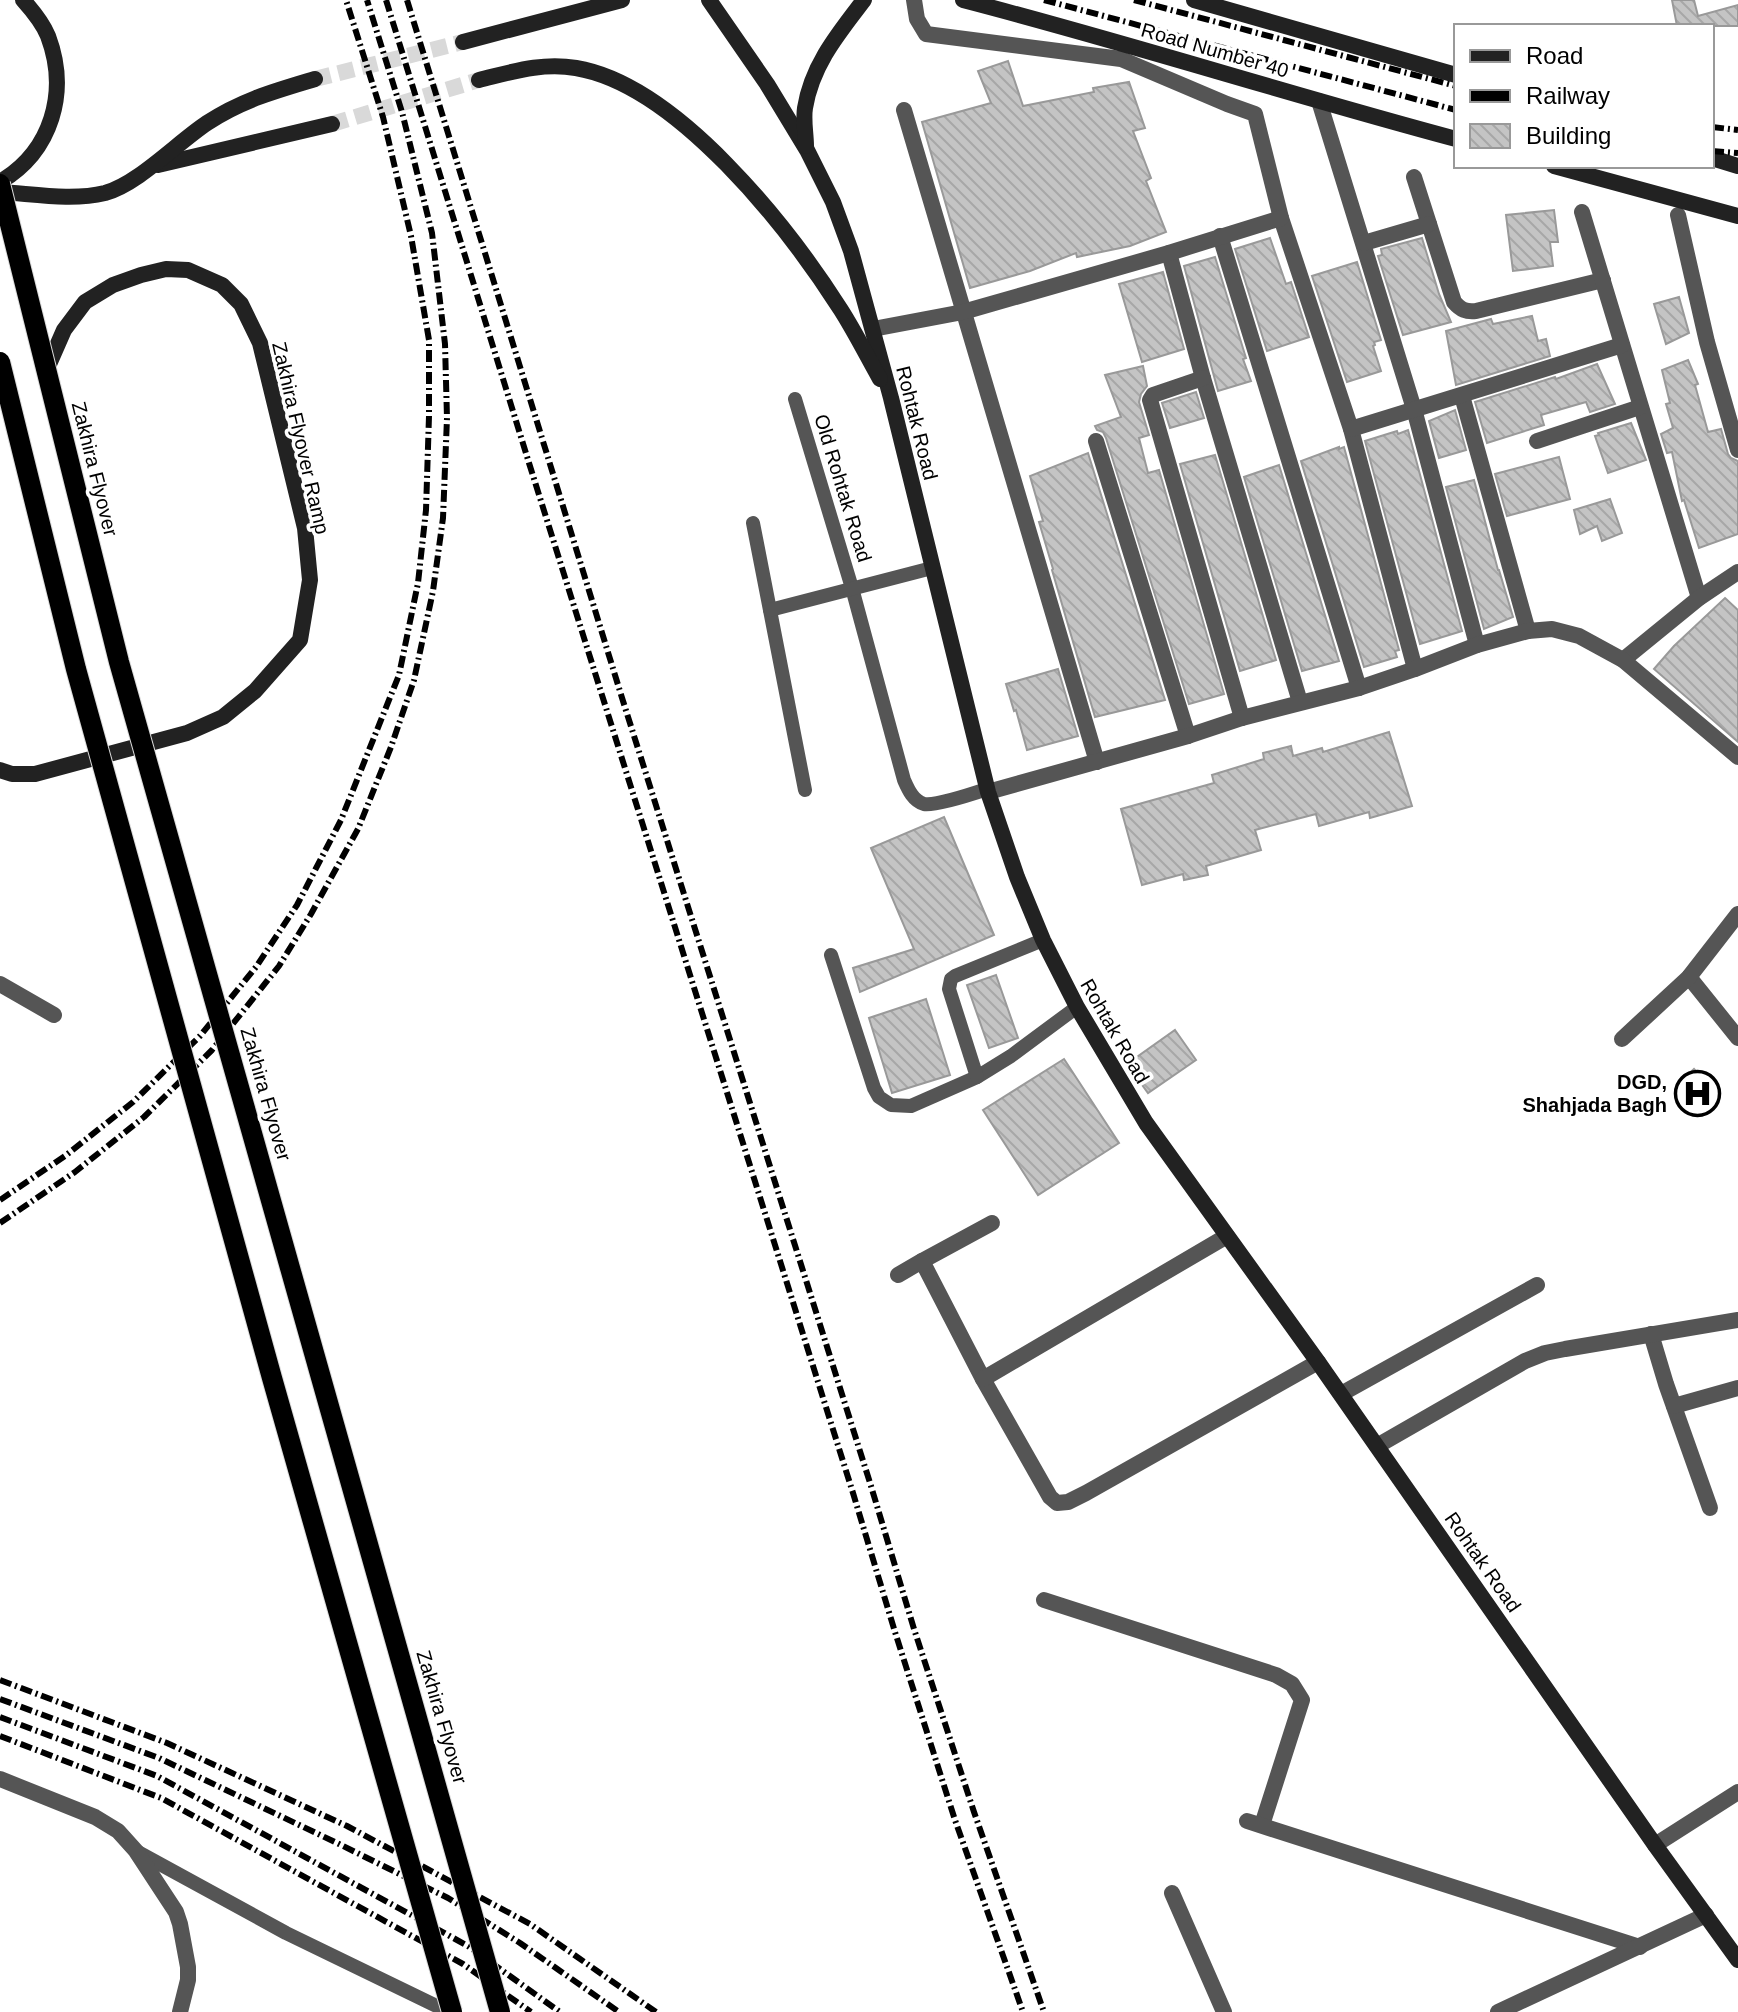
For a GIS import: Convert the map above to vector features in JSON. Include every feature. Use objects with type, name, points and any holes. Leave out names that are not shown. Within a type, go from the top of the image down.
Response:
[{"type":"main road","name":"Zakhira Flyover","points":[[0,183],[119,662],[500,2012]]},
{"type":"main road","points":[[0,362],[76,669],[450,2012]]},
{"type":"street","points":[[463,42],[622,0]]},
{"type":"street","name":"Rohtak Road","points":[[709,0],[767,84],[807,150],[833,202],[851,251],[891,398],[987,791],[1043,940],[1077,1007],[1146,1123],[1341,1394],[1738,1960]]},
{"type":"street","points":[[807,150],[804,111],[813,77],[833,41],[864,0]]},
{"type":"street","points":[[914,0],[917,19],[926,34],[1121,59],[1255,114],[1281,218],[1351,429],[1415,669]]},
{"type":"street","name":"Road Number 40","points":[[963,0],[1454,138]]},
{"type":"street","points":[[1194,0],[1454,74]]},
{"type":"street","points":[[0,183],[17,172],[42,143],[55,108],[57,70],[47,33],[25,1]]},
{"type":"street","points":[[479,80],[535,66],[578,68],[624,83],[677,118],[762,204],[806,259],[842,312],[891,398]]},
{"type":"street","points":[[0,192],[74,197],[106,192],[130,180],[207,123],[240,104],[315,79]]},
{"type":"street","points":[[1319,101],[1414,409],[1477,645]]},
{"type":"street","points":[[904,110],[1097,762]]},
{"type":"street","points":[[150,166],[332,124]]},
{"type":"street","points":[[1714,159],[1738,166]]},
{"type":"street","points":[[1561,168],[1738,216]]},
{"type":"street","points":[[1414,177],[1454,302],[1459,308],[1467,312],[1476,311],[1603,280]]},
{"type":"street","points":[[1582,212],[1699,598]]},
{"type":"street","points":[[1678,215],[1707,342],[1738,450]]},
{"type":"street","points":[[873,329],[963,312],[1281,218]]},
{"type":"street","points":[[1364,243],[1429,224]]},
{"type":"street","points":[[1220,236],[1359,688]]},
{"type":"street","points":[[1169,253],[1300,702]]},
{"type":"street","name":"Zakhira Flyover Ramp","points":[[0,770],[12,774],[35,774],[187,733],[223,717],[255,691],[300,640],[310,580],[305,528],[260,343],[241,304],[222,285],[188,270],[166,269],[113,285],[85,302],[64,330],[46,371]]},
{"type":"street","points":[[1351,429],[1622,345]]},
{"type":"street","points":[[1203,378],[1153,395],[1150,400],[1242,718]]},
{"type":"street","points":[[1462,396],[1528,631]]},
{"type":"street","points":[[1537,441],[1640,407]]},
{"type":"street","points":[[1096,441],[1188,736]]},
{"type":"street","points":[[1623,660],[1699,598],[1738,572]]},
{"type":"street","points":[[987,791],[1359,688],[1477,645],[1528,631],[1552,629],[1579,636],[1623,660],[1738,757]]},
{"type":"street","points":[[1622,1039],[1689,977],[1738,914]]},
{"type":"street","points":[[1689,977],[1738,1038]]},
{"type":"street","points":[[0,984],[54,1015]]},
{"type":"street","points":[[898,1275],[992,1223]]},
{"type":"street","points":[[983,1379],[1227,1236]]},
{"type":"street","points":[[922,1261],[983,1379],[1050,1497],[1057,1503],[1068,1502],[1086,1493],[1318,1362]]},
{"type":"street","points":[[1341,1394],[1537,1285]]},
{"type":"street","points":[[1377,1446],[1525,1361],[1545,1353],[1738,1320]]},
{"type":"street","points":[[1651,1334],[1710,1508]]},
{"type":"street","points":[[1674,1406],[1738,1388]]},
{"type":"street","points":[[1044,1600],[1276,1675],[1292,1684],[1302,1700],[1254,1823],[1640,1947]]},
{"type":"street","points":[[0,1779],[95,1817],[118,1831],[136,1851],[176,1912],[180,1924],[188,1967],[180,2012]]},
{"type":"street","points":[[1655,1845],[1738,1792]]},
{"type":"street","points":[[1172,1893],[1224,2012]]},
{"type":"street","points":[[1498,2012],[1706,1915]]},
{"type":"lane","name":"Old Rohtak Road","points":[[795,399],[909,791],[924,804],[987,791]]},
{"type":"lane","points":[[753,523],[805,790]]},
{"type":"lane","points":[[770,610],[932,568]]},
{"type":"lane","points":[[977,1077],[949,989],[951,979],[1043,940]]},
{"type":"lane","points":[[831,955],[874,1088],[891,1105],[911,1106],[977,1077],[1077,1007]]},
{"type":"lane","points":[[136,1851],[286,1933],[450,2012]]},
{"type":"building","points":[[1672,0],[1694,0],[1698,16],[1738,5],[1738,26],[1677,24]]},
{"type":"building","points":[[1008,61],[1023,106],[1129,82],[1145,128],[1133,131],[1151,178],[1146,181],[1166,232],[1130,246],[1077,257],[1076,253],[1030,271],[970,288],[922,122],[991,103],[978,71]]},
{"type":"building","points":[[1554,210],[1558,242],[1550,242],[1553,266],[1513,271],[1506,215]]},
{"type":"building","points":[[1270,238],[1286,284],[1291,282],[1309,337],[1267,351],[1235,249]]},
{"type":"building","points":[[1422,238],[1451,322],[1403,335],[1378,256],[1382,255],[1381,249]]},
{"type":"building","points":[[1215,257],[1251,381],[1218,391],[1184,266]]},
{"type":"building","points":[[1357,262],[1381,340],[1374,342],[1373,346],[1381,371],[1347,382],[1312,276]]},
{"type":"building","points":[[1163,272],[1184,349],[1142,362],[1119,284]]},
{"type":"building","points":[[1679,297],[1689,333],[1666,344],[1654,304]]},
{"type":"building","points":[[1532,316],[1538,341],[1546,339],[1550,356],[1456,385],[1446,331],[1491,319],[1493,324]]},
{"type":"building","points":[[1688,360],[1698,384],[1695,385],[1708,432],[1721,429],[1728,454],[1738,461],[1738,534],[1699,548],[1682,501],[1672,452],[1667,453],[1661,434],[1673,428],[1666,404],[1670,403],[1662,370]]},
{"type":"building","points":[[1597,364],[1615,404],[1590,412],[1586,402],[1541,415],[1544,425],[1487,443],[1475,402]]},
{"type":"building","points":[[1143,366],[1147,386],[1139,402],[1149,435],[1139,438],[1148,473],[1159,470],[1224,694],[1189,704],[1106,438],[1095,426],[1121,417],[1105,375]]},
{"type":"building","points":[[1196,392],[1204,418],[1170,428],[1162,403]]},
{"type":"building","points":[[1455,410],[1466,450],[1439,458],[1429,421]]},
{"type":"building","points":[[1631,423],[1646,460],[1608,473],[1595,436]]},
{"type":"building","points":[[1408,430],[1462,631],[1420,644],[1365,441]]},
{"type":"building","points":[[1344,447],[1399,650],[1395,651],[1397,657],[1364,667],[1301,461]]},
{"type":"building","points":[[1088,453],[1165,700],[1095,717],[1039,522],[1043,521],[1030,476]]},
{"type":"building","points":[[1215,455],[1276,660],[1240,671],[1180,464]]},
{"type":"building","points":[[1559,457],[1570,499],[1507,516],[1495,474]]},
{"type":"building","points":[[1279,465],[1339,661],[1302,671],[1244,477]]},
{"type":"building","points":[[1474,480],[1513,617],[1484,629],[1446,487]]},
{"type":"building","points":[[1610,499],[1622,533],[1602,541],[1597,526],[1580,534],[1574,510]]},
{"type":"building","points":[[1725,598],[1738,610],[1738,742],[1654,669]]},
{"type":"building","points":[[1058,669],[1078,736],[1027,750],[1006,684]]},
{"type":"building","points":[[1389,732],[1412,806],[1370,818],[1369,812],[1319,826],[1316,814],[1255,830],[1261,850],[1206,866],[1208,875],[1184,880],[1183,874],[1142,885],[1121,809],[1214,783],[1212,775],[1264,759],[1263,753],[1291,746],[1293,756],[1322,748],[1323,752]]},
{"type":"building","points":[[944,817],[994,935],[860,992],[853,968],[914,949],[871,848]]},
{"type":"building","points":[[996,975],[1018,1038],[989,1048],[967,985]]},
{"type":"building","points":[[926,999],[950,1075],[892,1093],[869,1018]]},
{"type":"building","points":[[1175,1030],[1196,1060],[1148,1093],[1127,1064]]},
{"type":"building","points":[[1064,1059],[1119,1143],[1038,1195],[983,1110]]},
{"type":"building","points":[[1694,1069],[1714,1091],[1700,1104],[1692,1097],[1689,1100],[1677,1085]]},
{"type":"tunnel","points":[[315,79],[463,42]]},
{"type":"tunnel","points":[[332,124],[479,80]]},
{"type":"railway","points":[[0,1200],[65,1156],[133,1102],[200,1036],[256,967],[297,905],[341,820],[399,675],[418,583],[426,510],[429,340],[411,236],[383,117],[346,0]]},
{"type":"railway","points":[[0,1223],[75,1172],[144,1117],[212,1050],[279,966],[358,829],[414,680],[433,591],[443,518],[447,418],[445,344],[432,233],[402,112],[367,0]]},
{"type":"railway","points":[[386,0],[895,1632],[955,1820],[1023,2012]]},
{"type":"railway","points":[[407,0],[914,1629],[1044,2012]]},
{"type":"railway","points":[[1044,0],[1454,109]]},
{"type":"railway","points":[[1134,0],[1454,85]]},
{"type":"railway","points":[[1714,127],[1738,130]]},
{"type":"railway","points":[[1714,151],[1738,153]]},
{"type":"railway","points":[[0,1680],[167,1743],[347,1826],[530,1924],[656,2012]]},
{"type":"railway","points":[[0,1699],[159,1758],[448,1898],[520,1943],[619,2012]]},
{"type":"railway","points":[[0,1717],[157,1776],[468,1946],[560,2012]]},
{"type":"railway","points":[[0,1736],[161,1798],[463,1964],[531,2012]]},
{"type":"place","name":"DGD, Shahjada Bagh","points":[[1698,1094]]}]
